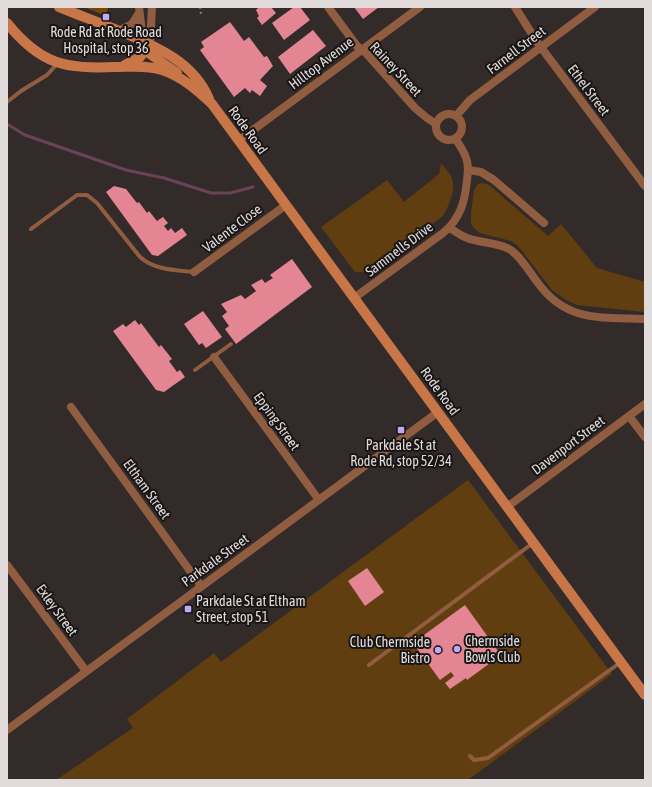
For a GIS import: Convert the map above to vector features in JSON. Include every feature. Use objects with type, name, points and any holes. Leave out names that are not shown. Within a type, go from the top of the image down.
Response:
[{"type":"main road","name":"Rode Road","points":[[59,7],[118,31],[177,59],[190,71],[203,87],[212,104],[238,140],[645,694]]},
{"type":"main road","name":"Rode Road","points":[[7,22],[30,47],[57,64],[85,68],[153,68],[170,73],[188,84],[212,104]]},
{"type":"main road","points":[[113,68],[135,60],[146,45],[188,84]]},
{"type":"street","points":[[146,45],[152,7]]},
{"type":"street","name":"Rainey Street","points":[[328,7],[357,46],[415,108],[436,124]]},
{"type":"street","name":"Hilltop Avenue","points":[[238,140],[420,7]]},
{"type":"street","name":"Ethel Street","points":[[515,7],[541,47],[645,186]]},
{"type":"street","name":"Farnell Street","points":[[456,116],[470,100],[595,7]]},
{"type":"street","points":[[118,31],[132,24],[139,10]]},
{"type":"street","points":[[139,10],[146,45]]},
{"type":"street","points":[[448,114],[456,116],[459,119],[462,128],[456,139],[447,141],[442,139],[436,133],[436,124],[440,117],[448,114]]},
{"type":"street","points":[[449,228],[458,216],[464,204],[468,170],[466,158],[456,139]]},
{"type":"street","points":[[468,170],[481,172],[494,180],[544,223]]},
{"type":"street","name":"Valente Close","points":[[194,272],[286,205]]},
{"type":"street","name":"Sammells Drive","points":[[354,298],[449,228],[467,238],[508,248],[518,258],[548,296],[565,308],[578,314],[598,318],[645,319]]},
{"type":"street","name":"Epping Street","points":[[214,357],[319,500]]},
{"type":"street","name":"Davenport Street","points":[[507,507],[645,404]]},
{"type":"street","name":"Eltham Street","points":[[71,408],[201,586]]},
{"type":"street","name":"Parkdale Street","points":[[7,730],[438,412]]},
{"type":"street","points":[[629,416],[645,437]]},
{"type":"street","name":"Exley Street","points":[[7,565],[86,671]]},
{"type":"lane","points":[[7,102],[21,91],[47,75],[57,64]]},
{"type":"lane","points":[[31,229],[78,194],[87,195],[97,203],[144,261],[158,267],[194,272]]},
{"type":"lane","points":[[195,370],[231,344]]},
{"type":"lane","points":[[369,665],[533,542]]},
{"type":"lane","points":[[470,756],[474,760],[488,758],[621,661]]},
{"type":"path","points":[[200,7],[201,14]]},
{"type":"shaded area","points":[[84,7],[108,7],[106,16]]},
{"type":"shaded area","points":[[441,163],[448,171],[453,181],[453,191],[450,202],[443,216],[368,272],[355,272],[321,227],[387,180],[404,202],[439,174]]},
{"type":"shaded area","points":[[483,183],[489,185],[548,236],[561,224],[597,268],[645,282],[645,312],[577,305],[566,300],[552,290],[518,246],[511,241],[480,233],[471,224],[471,214],[474,190],[478,184]]},
{"type":"shaded area","points":[[468,480],[612,674],[468,780],[56,780],[133,728],[127,719],[214,653],[221,662]]},
{"type":"building","points":[[257,7],[271,7],[276,13],[262,25],[257,18],[259,16],[256,10],[258,8]]},
{"type":"building","points":[[294,7],[300,7],[310,20],[284,40],[272,23]]},
{"type":"building","points":[[354,7],[379,7],[363,19]]},
{"type":"building","points":[[230,22],[244,41],[249,37],[264,57],[267,56],[273,66],[260,80],[267,86],[260,96],[252,90],[250,93],[245,88],[234,97],[200,50],[204,47],[201,42]]},
{"type":"building","points":[[313,30],[326,46],[290,74],[278,57]]},
{"type":"building","points":[[114,186],[126,189],[137,203],[139,202],[147,213],[149,211],[157,221],[163,217],[168,223],[164,226],[168,231],[171,228],[175,233],[182,228],[187,235],[158,256],[152,255],[106,192]]},
{"type":"building","points":[[292,259],[312,287],[236,344],[225,329],[229,326],[222,316],[227,312],[221,304],[241,295],[245,299],[256,291],[251,285],[262,279],[265,283],[273,278],[270,275]]},
{"type":"building","points":[[203,311],[222,337],[206,348],[202,343],[199,345],[184,324]]},
{"type":"building","points":[[135,320],[139,325],[141,323],[159,347],[161,345],[172,359],[169,361],[177,372],[180,370],[185,377],[164,392],[156,390],[113,331],[123,324],[126,327]]},
{"type":"building","points":[[367,568],[384,592],[365,606],[348,581]]},
{"type":"building","name":"Chermside Bowls Club","points":[[465,605],[501,655],[467,680],[466,678],[450,689],[445,683],[454,676],[451,672],[440,680],[413,643]]},
{"type":"waterway","points":[[7,124],[25,135],[126,170],[164,178],[211,193],[230,193],[253,187]]},
{"type":"place","name":"Rode Rd at Rode Road Hospital, stop 36","points":[[106,17]]},
{"type":"place","name":"Parkdale St at Rode Rd, stop 52/34","points":[[401,430]]},
{"type":"place","name":"Parkdale St at Eltham Street, stop 51","points":[[188,609]]},
{"type":"place","name":"Chermside Bowls Club","points":[[457,649]]},
{"type":"place","name":"Club Chermside Bistro","points":[[438,650]]}]
